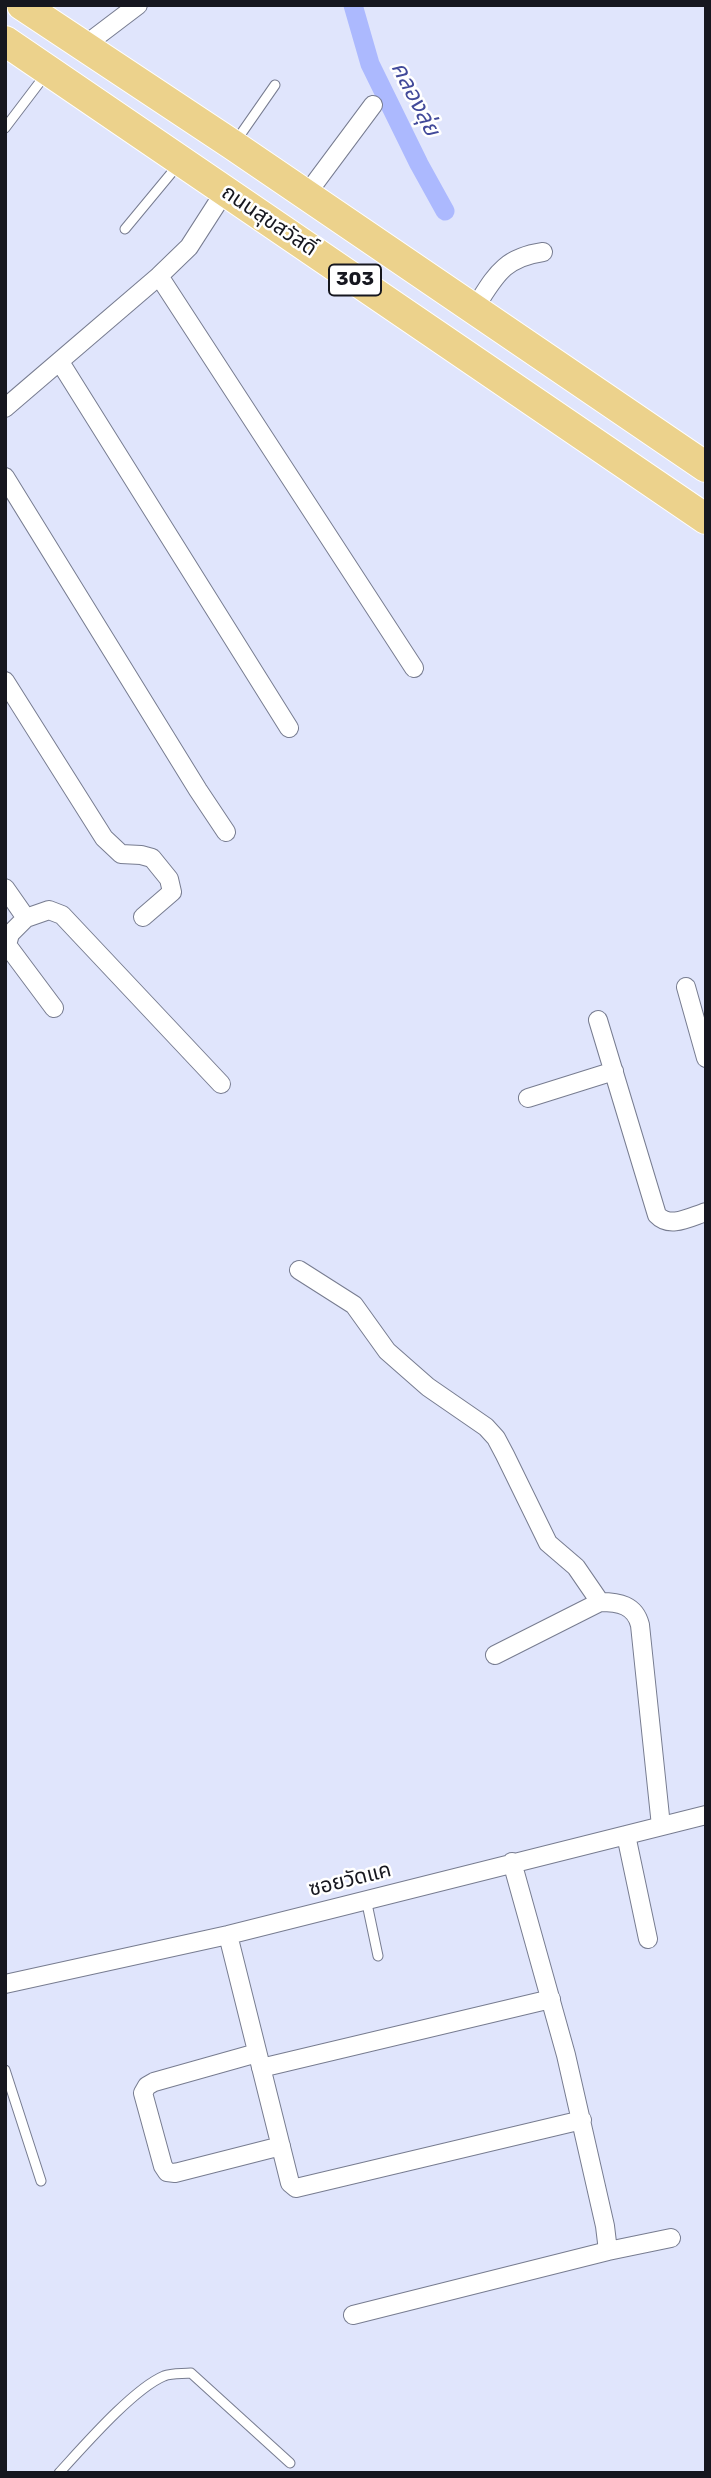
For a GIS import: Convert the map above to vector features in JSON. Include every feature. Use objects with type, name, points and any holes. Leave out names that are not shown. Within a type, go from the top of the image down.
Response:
[{"type":"main road","name":"ถนนสุขสวัสดิ์","points":[[34,9],[84,46],[706,467]]},
{"type":"main road","name":"ถนนสุขสวัสดิ์","points":[[5,41],[706,519]]},
{"type":"street","points":[[84,46],[138,5]]},
{"type":"street","points":[[306,195],[373,105]]},
{"type":"street","points":[[5,408],[189,247],[225,191]]},
{"type":"street","points":[[474,310],[506,264],[530,254],[543,252]]},
{"type":"street","points":[[159,276],[414,668]]},
{"type":"street","points":[[60,362],[289,728]]},
{"type":"street","points":[[5,477],[226,832]]},
{"type":"street","points":[[5,681],[104,838],[121,853],[152,858],[169,878],[172,891],[143,917]]},
{"type":"street","points":[[5,888],[26,918]]},
{"type":"street","points":[[54,1008],[7,944],[10,934],[26,918],[49,910],[62,915],[221,1084]]},
{"type":"street","points":[[686,987],[706,1058]]},
{"type":"street","points":[[598,1020],[657,1215],[663,1222],[672,1223],[706,1212]]},
{"type":"street","points":[[528,1098],[614,1071]]},
{"type":"street","points":[[299,1270],[354,1305],[387,1351],[428,1387],[486,1427],[496,1438],[548,1543],[576,1567],[600,1602]]},
{"type":"street","points":[[495,1654],[600,1602],[625,1605],[634,1611],[640,1625],[661,1826]]},
{"type":"street","name":"ซอยวัดแค","points":[[5,1984],[228,1935],[706,1815]]},
{"type":"street","points":[[626,1835],[648,1939]]},
{"type":"street","points":[[512,1862],[582,2120],[608,2250]]},
{"type":"street","points":[[228,1935],[290,2183],[296,2188],[582,2120]]},
{"type":"street","points":[[281,2146],[175,2173],[167,2172],[143,2093],[147,2086],[154,2082],[551,1998]]},
{"type":"street","points":[[353,2315],[608,2250],[671,2238]]},
{"type":"lane","points":[[5,128],[49,70]]},
{"type":"lane","points":[[233,145],[275,85]]},
{"type":"lane","points":[[125,229],[182,161]]},
{"type":"lane","points":[[366,1899],[378,1956]]},
{"type":"lane","points":[[5,2070],[41,2181]]},
{"type":"lane","points":[[59,2473],[92,2437],[154,2381],[167,2374],[191,2373],[290,2463]]},
{"type":"waterway","name":"คลองลุ่ย","points":[[353,5],[370,64],[445,211]]}]
